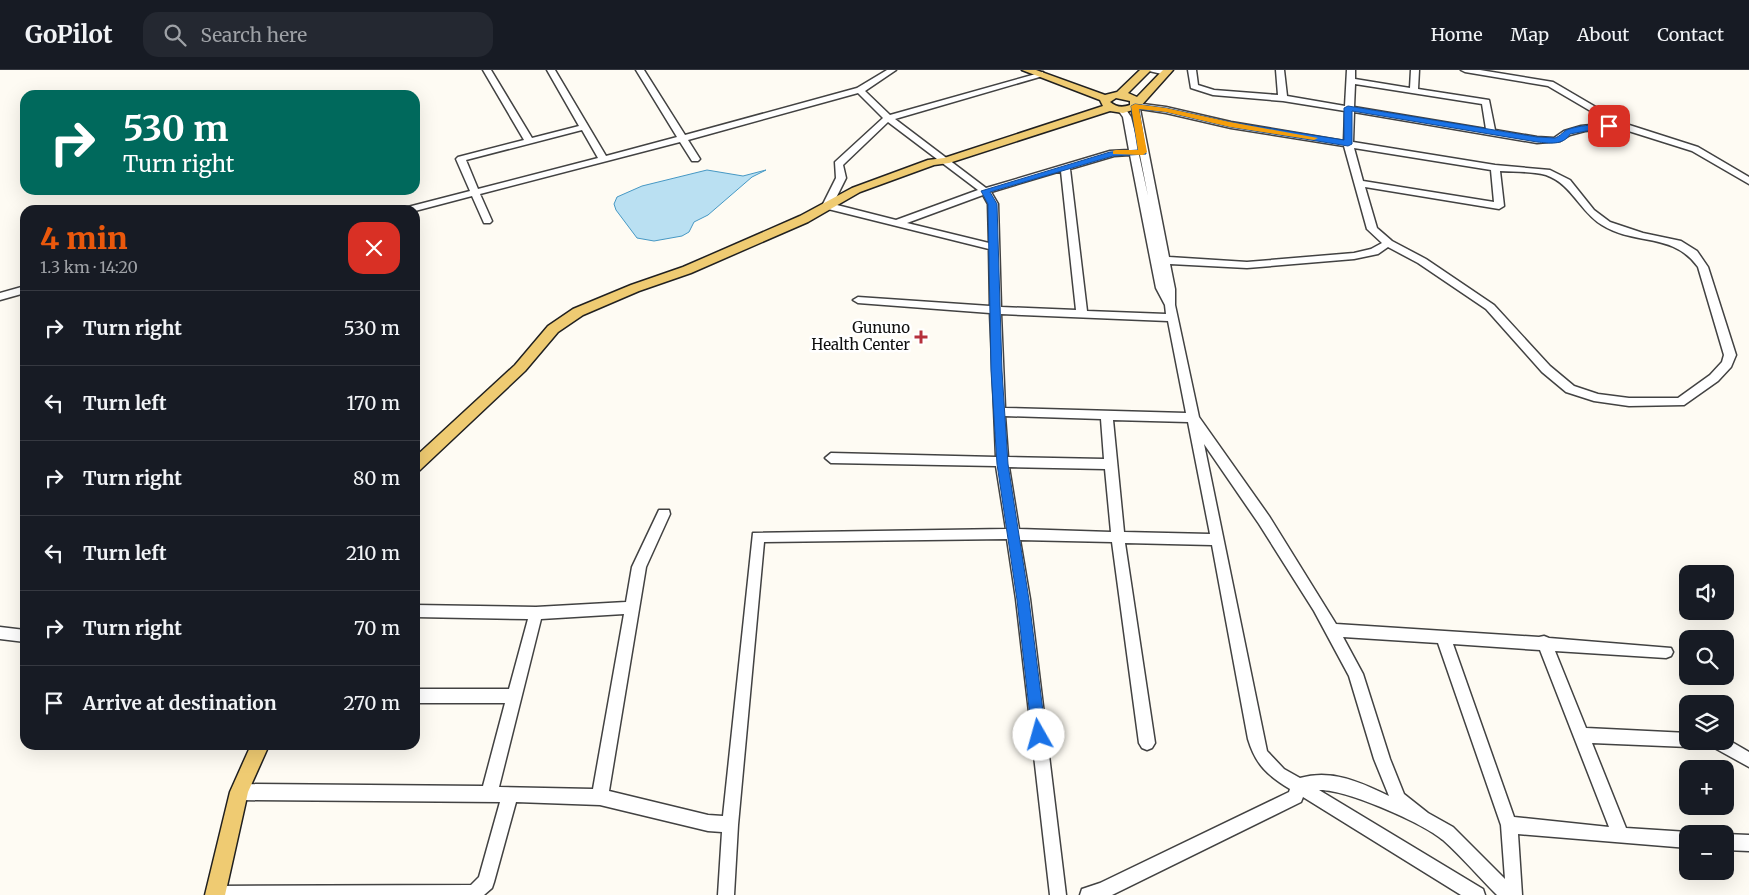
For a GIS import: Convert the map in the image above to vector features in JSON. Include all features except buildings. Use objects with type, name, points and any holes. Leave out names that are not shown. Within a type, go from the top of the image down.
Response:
[{"type":"main road","points":[[1027,70],[1042,72],[1113,101],[1135,105]]},
{"type":"main road","points":[[1113,101],[1148,70]]},
{"type":"main road","points":[[1135,105],[1167,71]]},
{"type":"main road","points":[[420,461],[520,368],[553,329],[578,312],[635,288],[687,270],[804,219],[856,190],[972,148],[1113,101],[1131,98],[1135,105]]},
{"type":"main road","points":[[215,894],[239,792],[258,750]]},
{"type":"street","points":[[487,70],[529,142]]},
{"type":"street","points":[[551,70],[604,159]]},
{"type":"street","points":[[640,70],[695,159]]},
{"type":"street","points":[[420,207],[860,90],[872,85],[892,70]]},
{"type":"street","points":[[1148,70],[1167,71]]},
{"type":"street","points":[[1192,70],[1194,86],[1213,92],[1283,98],[1556,141],[1567,133],[1584,128],[1620,125]]},
{"type":"street","points":[[1280,70],[1283,98]]},
{"type":"street","points":[[1414,91],[1415,70]]},
{"type":"street","points":[[1465,70],[1535,80],[1550,84],[1620,125],[1695,149],[1749,180]]},
{"type":"street","points":[[994,247],[827,206],[842,178],[838,164],[888,118],[1042,72]]},
{"type":"street","points":[[1171,311],[1161,288],[1138,152],[1135,105],[1230,125],[1348,144],[1495,168],[1546,172],[1567,182],[1591,212],[1607,224],[1641,236],[1677,244],[1693,253],[1703,267],[1730,355],[1727,364],[1714,378],[1680,402],[1659,404],[1598,398],[1570,389],[1546,370],[1490,307],[1422,261],[1388,243],[1372,229],[1348,144],[1348,108],[1351,75],[1414,91],[1486,102],[1491,132]]},
{"type":"street","points":[[860,90],[888,118],[939,160],[985,191],[993,204],[995,310],[1002,464],[1023,600],[1058,895]]},
{"type":"street","points":[[1113,101],[1127,118],[1138,152],[1164,260],[1170,289],[1171,311],[1259,747],[1269,765],[1299,786],[1477,895]]},
{"type":"street","points":[[487,221],[461,159],[585,127]]},
{"type":"street","points":[[896,222],[985,191],[1113,153],[1138,152]]},
{"type":"street","points":[[1065,167],[1082,313]]},
{"type":"street","points":[[1358,183],[1500,206],[1495,168]]},
{"type":"street","points":[[1164,260],[1247,265],[1354,256],[1374,252],[1388,243]]},
{"type":"street","points":[[0,297],[20,291]]},
{"type":"street","points":[[858,300],[995,310],[1082,313],[1171,311]]},
{"type":"street","points":[[1000,412],[1193,418]]},
{"type":"street","points":[[1107,415],[1118,537],[1147,743]]},
{"type":"street","points":[[1193,418],[1264,520],[1331,630],[1356,674],[1382,759],[1398,799],[1422,819]]},
{"type":"street","points":[[832,458],[1002,464],[1110,464]]},
{"type":"street","points":[[600,798],[639,567],[664,514]]},
{"type":"street","points":[[726,895],[730,825],[758,537],[1012,534],[1218,540]]},
{"type":"street","points":[[420,610],[536,613],[631,608]]},
{"type":"street","points":[[489,794],[536,613]]},
{"type":"street","points":[[1331,630],[1544,642],[1666,652]]},
{"type":"street","points":[[0,633],[20,635]]},
{"type":"street","points":[[1443,637],[1509,825],[1514,895]]},
{"type":"street","points":[[1544,642],[1621,836]]},
{"type":"street","points":[[420,696],[515,696]]},
{"type":"street","points":[[1581,735],[1679,740]]},
{"type":"street","points":[[1732,750],[1749,760]]},
{"type":"street","points":[[1088,895],[1102,891],[1295,797],[1299,786],[1307,782],[1340,784],[1422,819],[1447,833],[1508,895]]},
{"type":"street","points":[[239,792],[489,794],[600,798],[708,823],[730,825]]},
{"type":"street","points":[[215,894],[474,893],[486,882],[510,795]]},
{"type":"street","points":[[1509,825],[1679,839]]},
{"type":"street","points":[[1734,842],[1749,843]]},
{"type":"water","points":[[707,170],[743,176],[766,170],[752,177],[708,215],[694,222],[689,232],[682,236],[654,241],[637,238],[616,210],[614,204],[617,197],[642,186]]},
{"type":"slow traffic","points":[[1116,153],[1143,152],[1135,106],[1166,110],[1230,125],[1314,138]]},
{"type":"place","name":"Gununo Health Center","points":[[921,337]]},
{"type":"route","points":[[1039,735],[1023,600],[1002,464],[996,371],[993,204],[985,191],[1113,153],[1143,152],[1135,106],[1166,110],[1230,125],[1348,144],[1348,108],[1537,140],[1556,141],[1567,133],[1584,128],[1609,126]]}]
